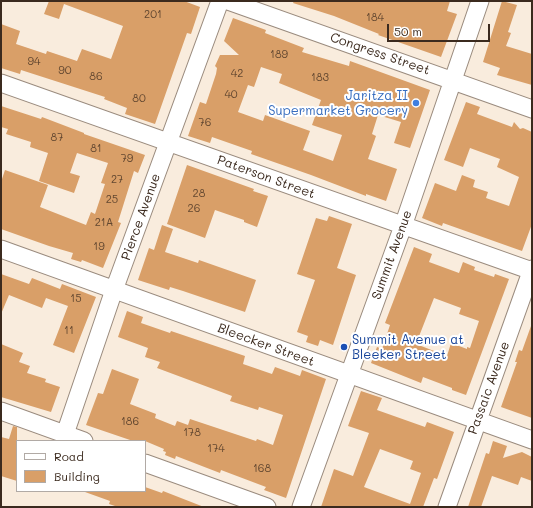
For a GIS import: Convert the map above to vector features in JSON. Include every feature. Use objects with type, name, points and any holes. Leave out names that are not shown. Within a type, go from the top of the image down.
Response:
[{"type":"street","name":"Pierce Avenue","points":[[65,434],[114,290],[220,1]]},
{"type":"street","name":"Congress Street","points":[[228,1],[532,109]]},
{"type":"street","name":"Summit Avenue","points":[[301,507],[403,226],[480,1]]},
{"type":"street","name":"Paterson Street","points":[[1,83],[532,271]]},
{"type":"street","name":"Bleecker Street","points":[[1,249],[532,440]]},
{"type":"street","name":"Passaic Avenue","points":[[447,507],[477,420],[532,271]]},
{"type":"street","points":[[1,411],[81,440]]},
{"type":"street","points":[[146,463],[267,507]]},
{"type":"building","points":[[49,1],[184,1],[200,7],[191,34],[187,33],[155,124],[125,114],[127,108],[104,99],[105,97],[21,70],[20,74],[1,68],[1,24],[20,31],[16,44],[46,54],[47,51],[77,61],[82,49],[111,59],[123,26],[64,4],[59,19],[44,14]]},
{"type":"building","points":[[294,1],[450,1],[447,11],[457,14],[441,57],[378,35],[379,34],[334,16],[293,3]]},
{"type":"building","points":[[502,1],[517,5],[508,32],[511,33],[506,46],[532,54],[532,85],[497,75],[500,68],[483,62]]},
{"type":"building","points":[[233,18],[266,30],[265,33],[304,48],[302,52],[349,66],[350,61],[430,90],[410,148],[394,143],[401,122],[378,115],[372,134],[376,136],[368,159],[397,169],[386,201],[366,194],[366,196],[251,154],[252,151],[212,137],[210,143],[188,136],[200,102],[206,104],[216,74],[217,68],[215,66],[220,55],[239,55],[224,41]],"holes":[[[261,67],[282,74],[279,83],[321,100],[312,125],[342,135],[333,161],[303,150],[310,131],[265,115],[263,121],[238,112],[248,85],[254,87]]]},
{"type":"building","points":[[466,102],[480,107],[477,114],[512,127],[514,122],[520,129],[523,128],[532,132],[532,224],[522,251],[443,223],[442,226],[422,218],[435,183],[456,191],[462,175],[475,180],[473,187],[488,192],[486,198],[509,206],[519,177],[497,167],[500,159],[470,148],[463,167],[444,160]]},
{"type":"building","points":[[1,106],[41,119],[42,117],[84,134],[145,155],[138,173],[134,171],[118,222],[121,223],[103,268],[82,260],[81,262],[71,259],[73,253],[1,229],[1,182],[5,170],[48,185],[40,207],[86,225],[91,212],[95,214],[105,184],[101,183],[108,163],[77,153],[70,173],[80,176],[74,193],[39,181],[48,153],[30,147],[31,142],[6,134],[8,129],[1,127]]},
{"type":"building","points":[[187,165],[254,189],[253,191],[268,196],[257,227],[244,222],[244,220],[215,210],[205,238],[167,224]]},
{"type":"building","points":[[329,216],[352,224],[337,268],[356,275],[333,345],[320,340],[318,346],[306,342],[308,336],[297,332],[315,280],[297,274],[316,218],[327,221]]},
{"type":"building","points":[[162,225],[173,229],[165,252],[198,263],[199,260],[256,280],[245,312],[170,287],[169,290],[138,280],[149,248],[154,250]]},
{"type":"building","points":[[414,247],[432,254],[429,262],[459,273],[463,262],[475,267],[474,270],[494,277],[495,274],[509,279],[466,395],[423,377],[421,383],[371,363],[377,347],[382,349],[390,325],[385,323]],"holes":[[[434,298],[461,308],[459,314],[479,321],[470,348],[467,347],[467,349],[451,343],[447,356],[416,344]]]},
{"type":"building","points":[[1,274],[29,284],[32,278],[60,289],[62,284],[96,297],[74,353],[53,345],[68,306],[46,298],[42,308],[9,295],[1,314]]},
{"type":"building","points":[[127,311],[143,317],[141,323],[170,333],[171,331],[245,356],[243,364],[272,374],[275,367],[300,376],[302,370],[326,379],[286,498],[264,490],[266,487],[221,470],[220,473],[176,456],[175,459],[165,455],[166,452],[163,451],[164,449],[146,441],[146,440],[130,440],[86,425],[98,393],[103,394],[112,369],[139,379],[130,404],[156,414],[155,418],[175,426],[177,421],[188,425],[190,419],[256,441],[257,439],[273,445],[283,415],[259,407],[258,410],[230,401],[232,396],[157,368],[160,362],[145,357],[148,348],[118,337]]},
{"type":"building","points":[[531,326],[532,418],[501,407],[517,362],[515,362],[519,350],[522,351]]},
{"type":"building","points":[[1,344],[23,353],[19,362],[30,366],[27,373],[46,379],[45,382],[60,387],[51,412],[1,397]]},
{"type":"building","points":[[361,391],[382,398],[377,410],[425,427],[427,422],[454,432],[437,479],[434,478],[423,507],[321,507],[334,469],[353,476],[369,433],[348,426]],"holes":[[[380,449],[413,461],[410,469],[421,473],[410,504],[364,487]]]},
{"type":"building","points":[[13,426],[17,427],[16,481],[1,476],[1,437],[9,439]]},
{"type":"building","points":[[493,441],[507,446],[503,458],[522,452],[532,457],[532,481],[521,477],[518,485],[492,476],[481,507],[468,507],[486,453],[489,454]]},
{"type":"building","points":[[146,487],[162,493],[163,491],[204,507],[118,507],[109,504],[110,501],[85,492],[146,492]]},
{"type":"place","name":"Jaritza II Supermarket Grocery","points":[[416,103]]},
{"type":"place","name":"Summit Avenue at Bleeker Street","points":[[344,347]]}]
